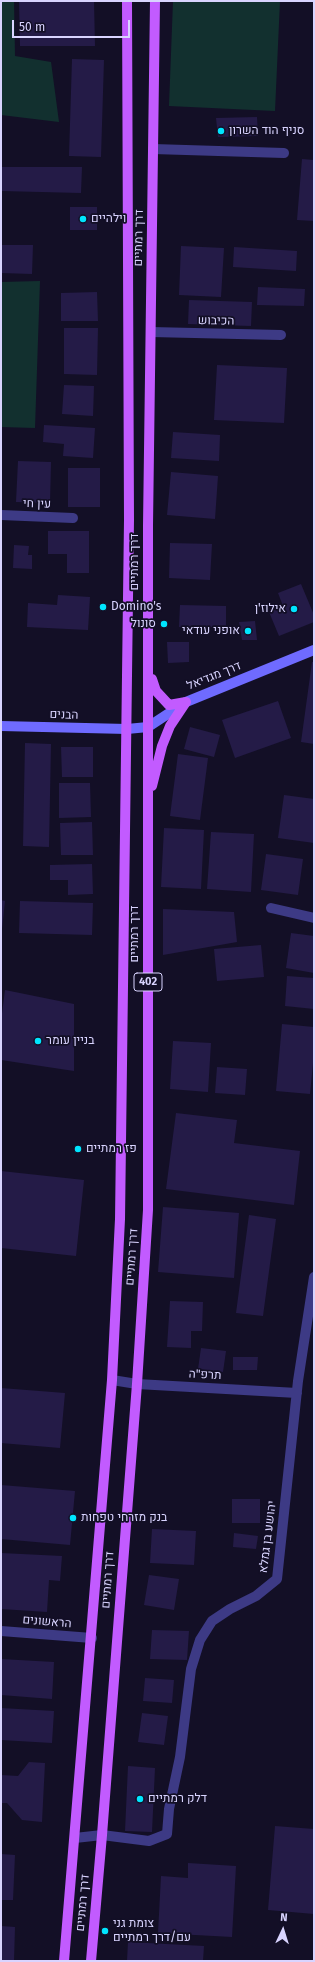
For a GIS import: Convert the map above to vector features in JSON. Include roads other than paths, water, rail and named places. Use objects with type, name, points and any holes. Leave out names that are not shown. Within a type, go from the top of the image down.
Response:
[{"type":"main road","name":"דרך רמתיים","points":[[64,1961],[92,1638],[112,1380],[120,1219],[129,504],[127,1]]},
{"type":"main road","name":"דרך רמתיים","points":[[91,1961],[137,1384],[148,1210],[148,525],[155,1]]},
{"type":"main road","name":"דרך מגדיאל","points":[[127,729],[148,727],[186,702],[314,650]]},
{"type":"main road","points":[[149,669],[156,691],[169,705],[186,702]]},
{"type":"main road","points":[[148,800],[162,746],[170,726],[186,702]]},
{"type":"main road","name":"הבנים","points":[[1,726],[127,729]]},
{"type":"street","points":[[153,150],[284,153]]},
{"type":"street","name":"הכיבוש","points":[[151,332],[281,335]]},
{"type":"street","name":"עין חי","points":[[1,515],[73,518]]},
{"type":"street","points":[[272,908],[314,918]]},
{"type":"street","name":"יהושע בן גמלא","points":[[75,1838],[102,1835],[149,1841],[167,1834],[169,1809],[180,1757],[191,1669],[200,1640],[212,1622],[230,1609],[256,1596],[277,1579],[297,1393],[314,1277]]},
{"type":"street","name":"תרפ\"ה","points":[[112,1380],[137,1384],[297,1393]]},
{"type":"street","name":"הראשונים","points":[[1,1631],[92,1638]]},
{"type":"place","name":"סניף הוד השרון","points":[[221,131]]},
{"type":"place","name":"וילהיים","points":[[83,219]]},
{"type":"place","name":"Domino's","points":[[103,607]]},
{"type":"place","name":"אילוז'ן","points":[[294,609]]},
{"type":"place","name":"סונול","points":[[164,624]]},
{"type":"place","name":"אופני עודאי","points":[[248,631]]},
{"type":"place","name":"בניין עומר","points":[[38,1041]]},
{"type":"place","name":"פז רמתיים","points":[[78,1149]]},
{"type":"place","name":"בנק מזרחי טפחות","points":[[73,1518]]},
{"type":"place","name":"דלק רמתיים","points":[[140,1799]]},
{"type":"place","name":"צומת גני עם/דרך רמתיים","points":[[105,1931]]}]
